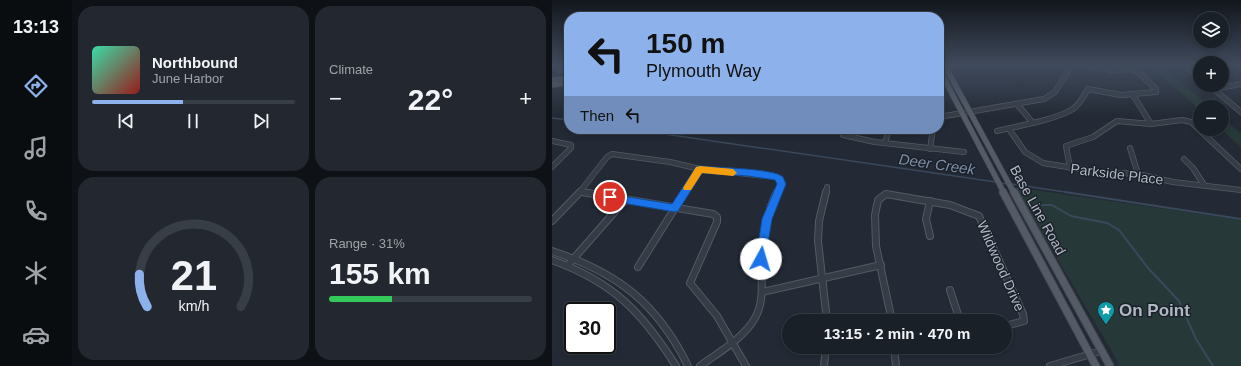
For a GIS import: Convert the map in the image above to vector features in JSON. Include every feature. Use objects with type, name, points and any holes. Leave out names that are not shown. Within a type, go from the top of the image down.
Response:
[{"type":"main road","name":"Base Line Road","points":[[946,83],[997,182],[1096,366]]},
{"type":"main road","name":"Base Line Road","points":[[954,83],[1110,366]]},
{"type":"main road","points":[[552,85],[564,84]]},
{"type":"street","points":[[944,116],[1044,99],[1055,92],[1060,83]]},
{"type":"street","points":[[997,131],[1009,129],[1014,125],[1032,122],[1072,109],[1081,101],[1088,89],[1133,95],[1156,92],[1156,89],[1150,83]]},
{"type":"street","points":[[1229,86],[1241,84]]},
{"type":"street","points":[[1218,92],[1241,112]]},
{"type":"street","points":[[1133,95],[1151,124]]},
{"type":"street","points":[[1018,104],[1032,122]]},
{"type":"street","points":[[1070,168],[1066,146],[1088,140],[1105,132],[1117,121],[1151,124],[1186,120],[1191,122],[1241,169]]},
{"type":"street","name":"Parkside Place","points":[[1009,129],[1025,152],[1033,159],[1043,163],[1070,168],[1138,174],[1172,182],[1241,190]]},
{"type":"street","points":[[843,134],[885,143],[964,152]]},
{"type":"street","points":[[885,143],[888,134]]},
{"type":"street","points":[[930,149],[932,134]]},
{"type":"street","points":[[552,141],[571,145],[571,148],[552,166]]},
{"type":"street","points":[[1130,148],[1138,174]]},
{"type":"street","points":[[552,220],[580,192],[607,157],[612,154],[670,162],[700,170],[727,173],[748,172],[777,177],[780,179],[781,184],[767,219],[762,248],[762,292],[760,305],[746,330],[700,366]]},
{"type":"street","points":[[1184,159],[1193,168],[1204,185]]},
{"type":"street","points":[[638,267],[700,170]]},
{"type":"street","points":[[826,314],[818,241],[819,221],[827,187]]},
{"type":"street","points":[[580,192],[713,214],[717,217],[717,222],[690,283],[717,316],[733,341],[746,366]]},
{"type":"street","points":[[892,314],[891,305],[876,244],[876,205],[882,196],[892,195],[930,201],[926,219],[930,236]]},
{"type":"street","points":[[568,264],[595,236],[625,200]]},
{"type":"street","name":"Wildwood Drive","points":[[930,201],[976,213],[979,216],[1023,314],[1024,321],[1012,325]]},
{"type":"street","points":[[552,251],[608,274],[641,300],[672,335],[688,366]]},
{"type":"street","points":[[552,260],[568,264],[599,280],[629,302],[660,339],[676,366]]},
{"type":"street","points":[[762,292],[881,265]]},
{"type":"street","points":[[950,290],[958,314]]},
{"type":"street","points":[[1050,366],[1101,351]]},
{"type":"street","points":[[824,366],[825,354]]},
{"type":"street","points":[[895,354],[896,366]]},
{"type":"shaded area","points":[[1169,83],[1182,83],[1202,100],[1193,100],[1193,104]]},
{"type":"shaded area","points":[[1229,123],[1241,134],[1241,147],[1229,136]]},
{"type":"shaded area","points":[[1015,187],[1241,220],[1241,366],[1119,366],[1117,360]]},
{"type":"waterway","name":"Deer Creek","points":[[552,118],[564,119]]},
{"type":"waterway","name":"Deer Creek","points":[[665,134],[996,182]]},
{"type":"waterway","name":"Deer Creek","points":[[1000,183],[1008,184]]},
{"type":"waterway","name":"Deer Creek","points":[[1011,184],[1072,193]]},
{"type":"waterway","name":"Deer Creek","points":[[1065,192],[1241,219]]},
{"type":"waterway","points":[[1038,205],[1052,205],[1071,216],[1107,223],[1119,230],[1148,268],[1179,301],[1196,339],[1213,366]]},
{"type":"slow traffic","points":[[688,188],[700,170],[733,173]]},
{"type":"place","name":"On Point","points":[[1106,325]]},
{"type":"route","points":[[610,197],[675,208],[700,170],[727,173],[748,172],[777,177],[780,179],[781,184],[776,192],[767,219],[761,259]]}]
